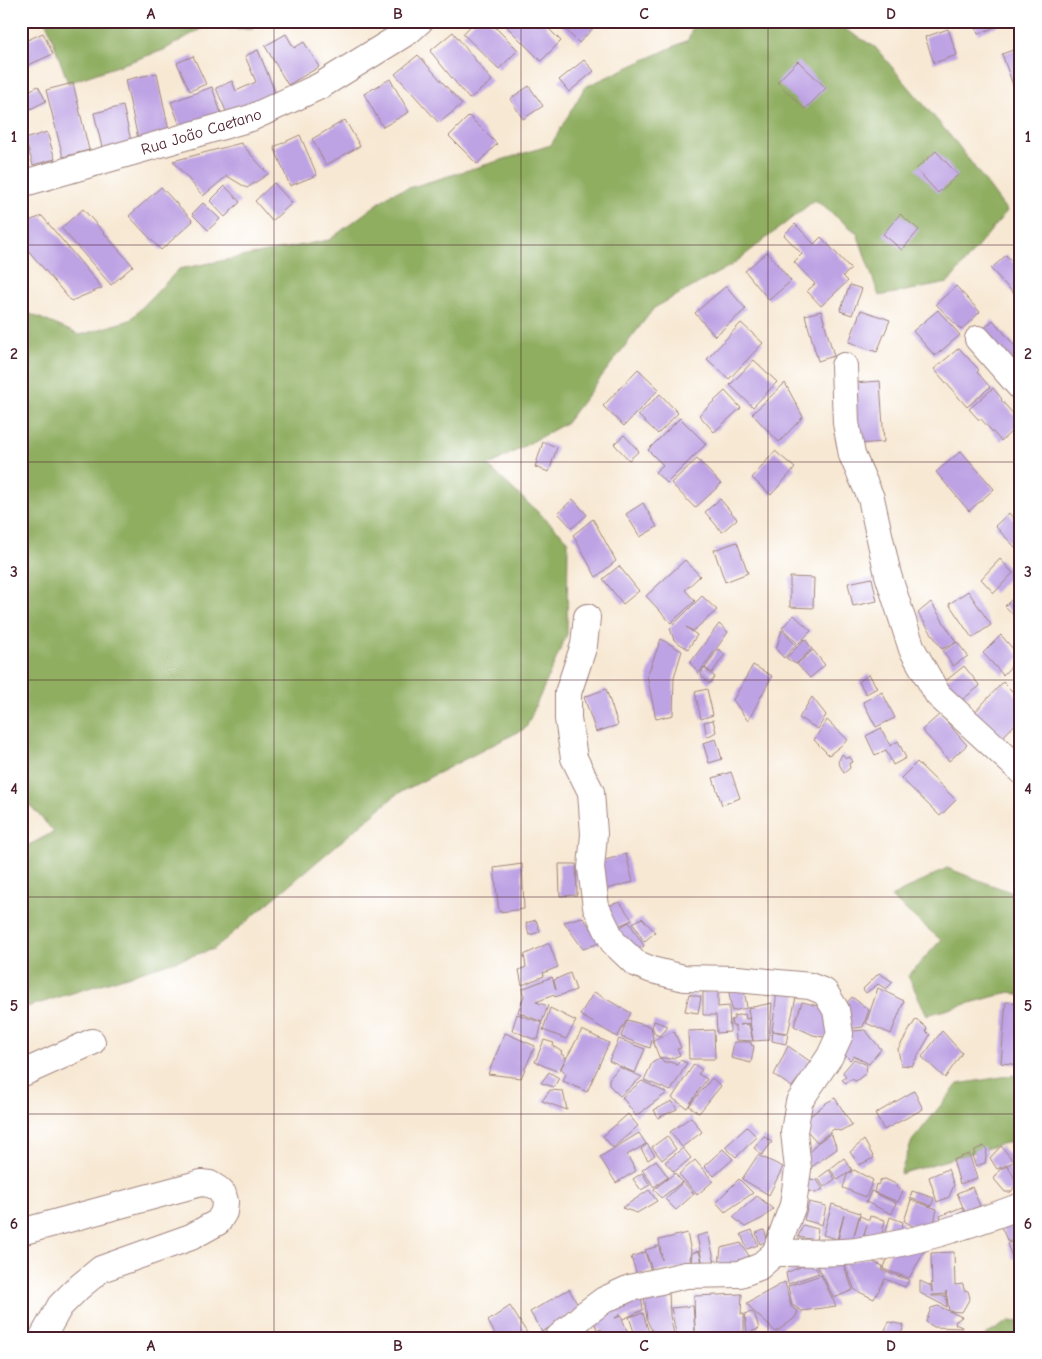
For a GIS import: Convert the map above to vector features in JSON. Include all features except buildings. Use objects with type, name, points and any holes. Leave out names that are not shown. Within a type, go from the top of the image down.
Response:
[{"type":"street","name":"Rua João Caetano","points":[[21,184],[251,118],[320,86],[409,31],[420,21]]},
{"type":"street","points":[[978,339],[1021,388]]},
{"type":"street","points":[[844,366],[846,424],[852,455],[871,498],[888,576],[912,649],[938,695],[1021,770]]},
{"type":"street","points":[[558,1338],[604,1300],[630,1288],[686,1274],[740,1274],[759,1267],[775,1253],[793,1205],[798,1169],[794,1132],[799,1102],[830,1056],[840,1034],[836,1010],[825,992],[810,986],[737,979],[684,978],[652,970],[635,963],[613,942],[596,907],[592,868],[594,834],[591,792],[574,758],[568,719],[568,693],[584,645],[587,617]]},
{"type":"street","points":[[21,1074],[92,1042]]},
{"type":"street","points":[[28,1230],[201,1183],[210,1184],[218,1188],[223,1194],[225,1202],[224,1212],[218,1222],[191,1237],[101,1269],[60,1306],[42,1338]]},
{"type":"street","points":[[775,1253],[853,1251],[922,1239],[985,1220],[1021,1206]]},
{"type":"green space","points":[[46,21],[249,21],[253,29],[204,27],[164,50],[68,83]]},
{"type":"green space","points":[[695,21],[831,21],[875,47],[958,145],[1007,211],[948,283],[879,296],[857,233],[815,200],[732,265],[654,308],[566,423],[488,466],[568,540],[567,634],[526,728],[397,794],[214,949],[21,1009],[21,849],[54,832],[21,795],[21,649],[23,648],[21,646],[21,310],[80,335],[130,320],[179,269],[329,240],[392,193],[551,145],[585,87],[688,40]]},
{"type":"green space","points":[[947,868],[1021,896],[1021,995],[1010,992],[927,1015],[908,976],[941,940],[891,897]]},
{"type":"green space","points":[[1021,1074],[1021,1142],[1005,1143],[900,1174],[912,1141],[958,1084]]},
{"type":"green space","points":[[1009,1321],[1021,1322],[1021,1338],[981,1338]]}]
